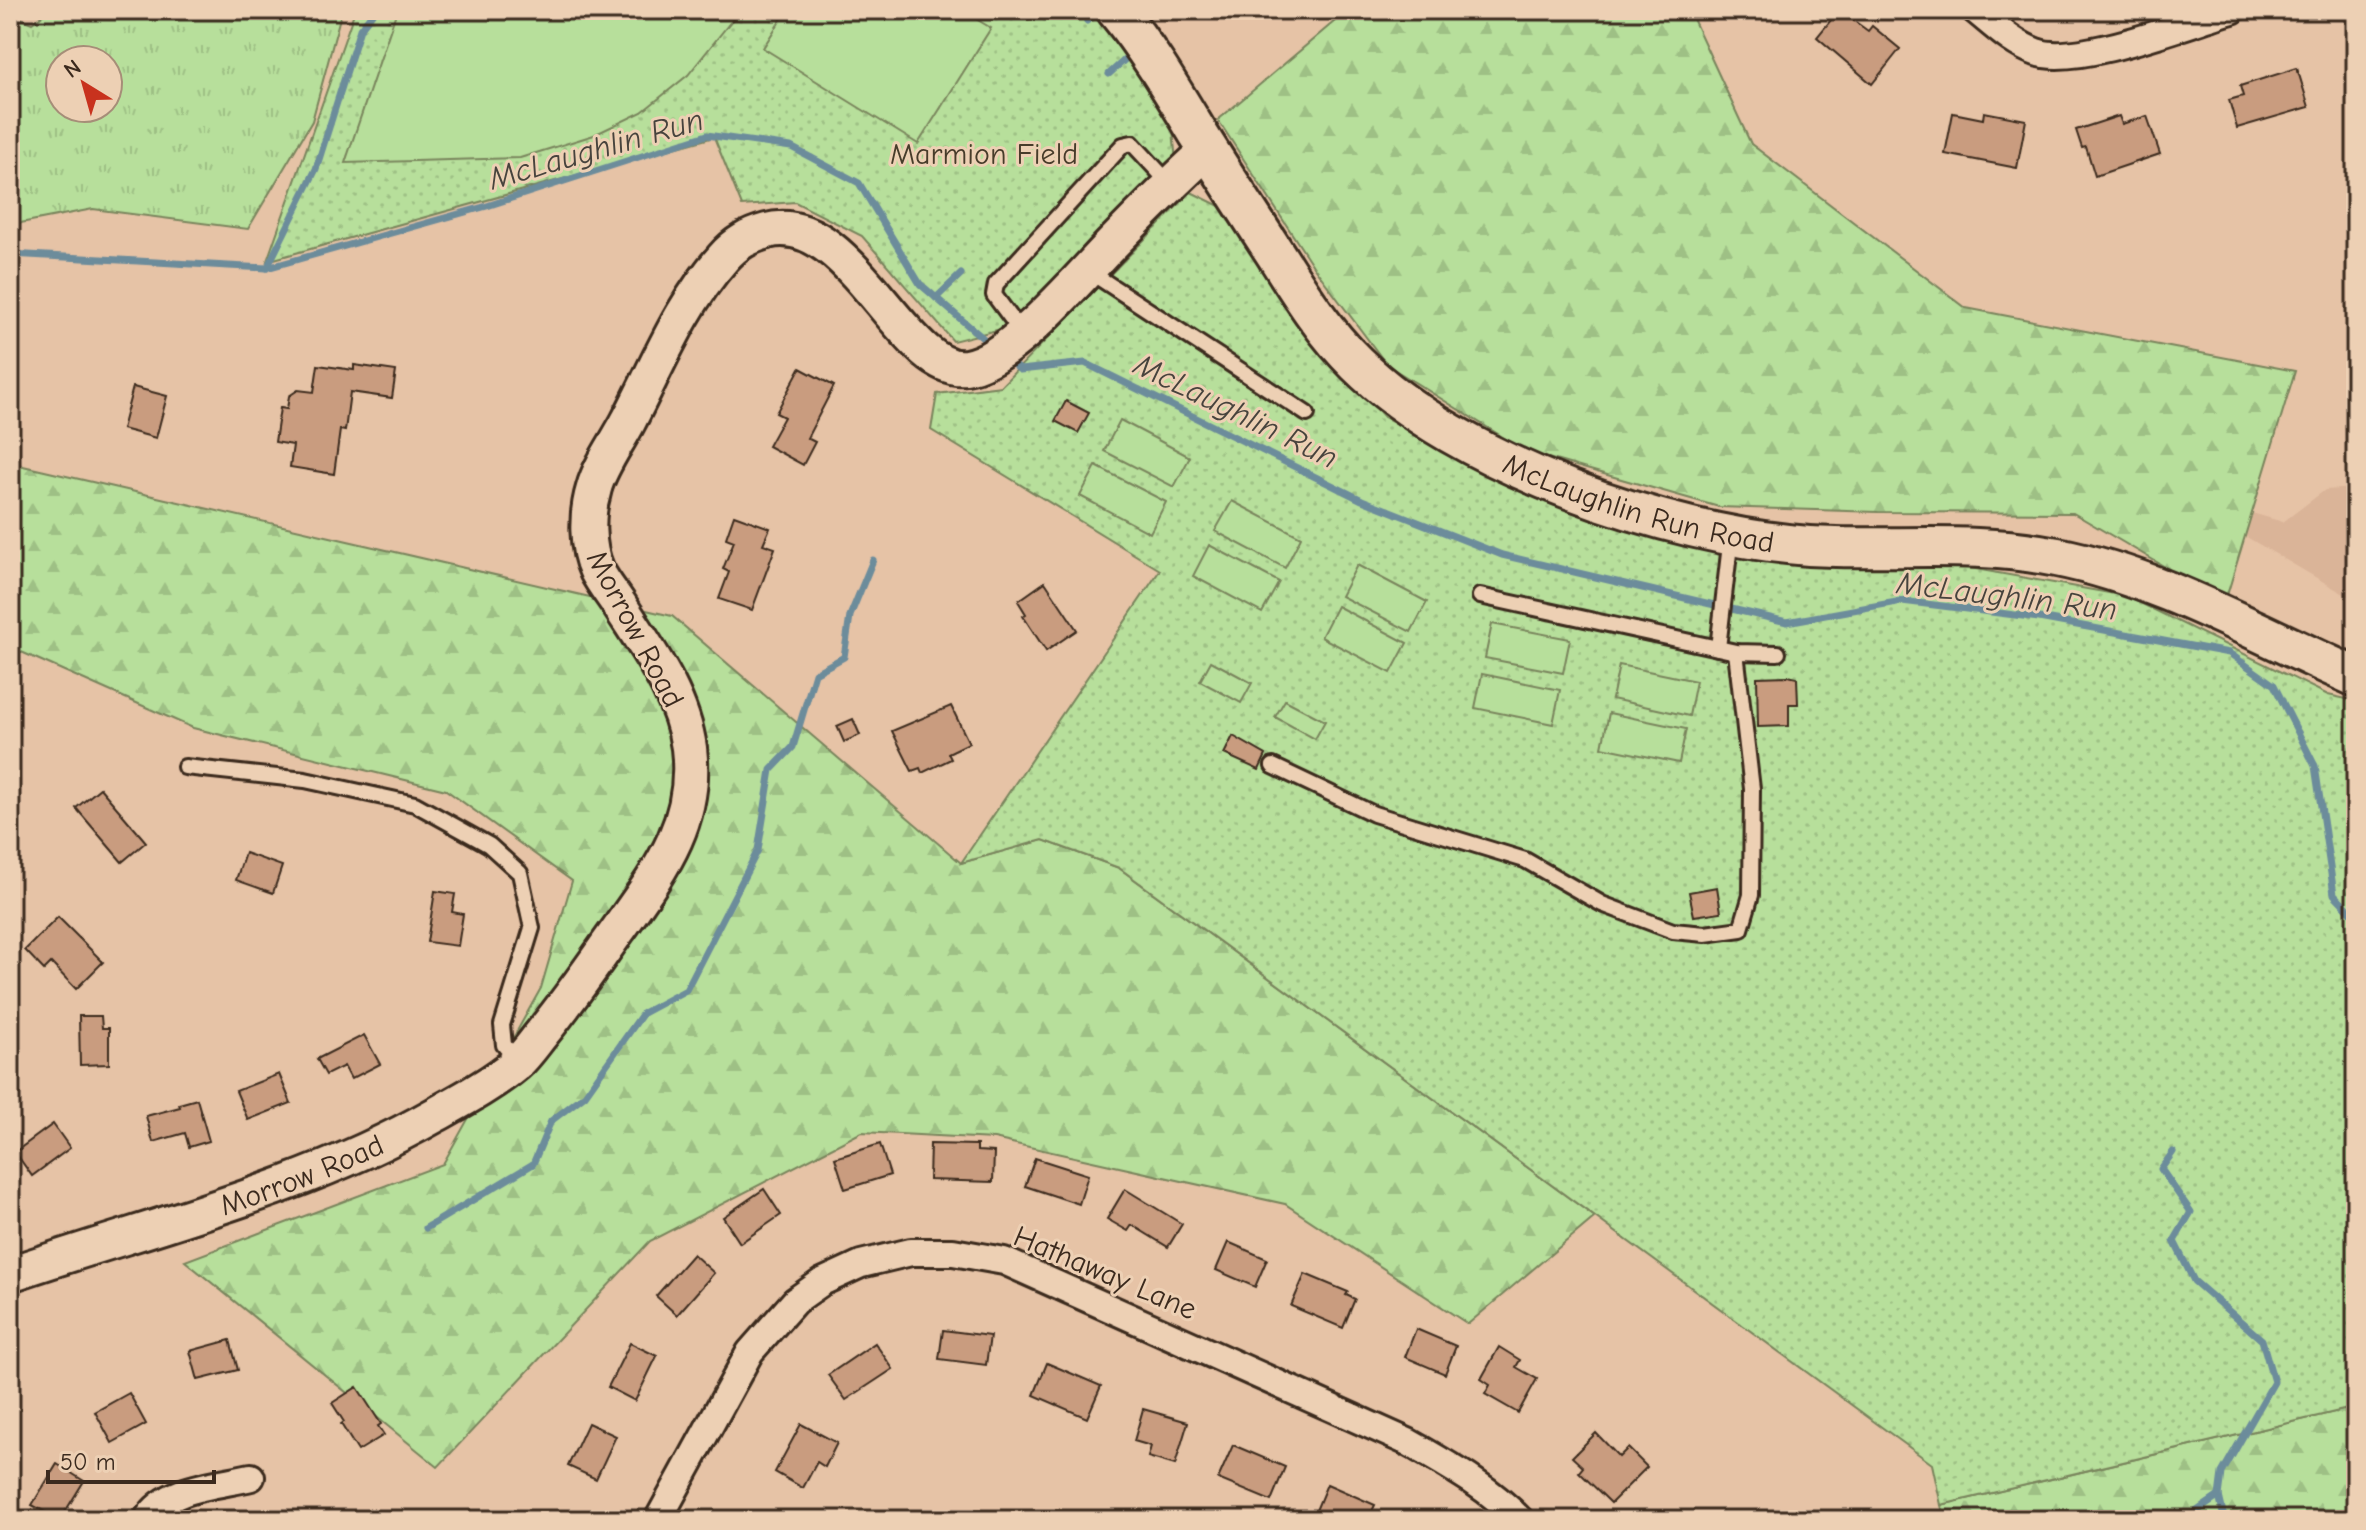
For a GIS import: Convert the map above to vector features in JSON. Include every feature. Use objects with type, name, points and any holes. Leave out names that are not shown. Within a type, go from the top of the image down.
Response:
[{"type":"main road","name":"McLaughlin Run Road","points":[[1116,10],[1144,47],[1296,287],[1331,336],[1357,364],[1405,404],[1476,448],[1632,510],[1675,524],[1731,536],[1813,546],[2012,549],[2058,557],[2152,584],[2356,677]]},
{"type":"street","points":[[1975,10],[2007,36],[2037,53],[2089,53],[2232,10]]},
{"type":"street","name":"Morrow Road","points":[[10,1274],[294,1181],[395,1138],[462,1100],[519,1062],[561,1010],[660,871],[684,821],[691,786],[689,745],[678,705],[653,656],[598,571],[588,540],[594,488],[698,291],[727,252],[748,237],[780,227],[792,228],[818,239],[839,255],[921,346],[941,363],[965,368],[1018,338],[1170,184],[1208,150]]},
{"type":"street","name":"Hathaway Lane","points":[[658,1520],[750,1352],[772,1324],[795,1301],[822,1282],[861,1264],[911,1252],[953,1252],[1004,1261],[1408,1442],[1454,1468],[1520,1520]]},
{"type":"street","points":[[147,1520],[151,1513],[179,1493],[251,1477]]},
{"type":"lane","points":[[1018,338],[994,295],[996,284],[1123,145],[1132,143],[1170,184]]},
{"type":"lane","points":[[1087,270],[1307,414]]},
{"type":"lane","points":[[1718,648],[1731,536]]},
{"type":"lane","points":[[1480,596],[1736,652],[1778,653]]},
{"type":"lane","points":[[1273,766],[1374,814],[1525,860],[1602,904],[1673,931],[1705,934],[1741,929],[1751,895],[1752,789],[1736,652]]},
{"type":"lane","points":[[185,767],[305,780],[415,804],[489,845],[520,873],[532,928],[502,1025],[504,1045],[519,1062]]},
{"type":"shaded area","points":[[2356,488],[2356,601],[2238,532],[2245,511],[2283,522],[2325,490]]},
{"type":"green space","points":[[49,10],[342,10],[312,121],[248,229],[93,209],[10,225],[10,14],[32,23]]},
{"type":"green space","name":"Marmion Field","points":[[355,10],[1092,10],[1172,118],[1176,163],[1025,323],[953,341],[862,236],[795,202],[742,206],[714,137],[267,261]]},
{"type":"green space","points":[[397,10],[740,10],[688,75],[642,112],[594,135],[520,158],[345,163]]},
{"type":"green space","points":[[787,10],[961,10],[991,28],[918,144],[763,48]]},
{"type":"green space","points":[[1348,10],[1689,10],[1751,144],[1966,308],[2295,371],[2225,602],[2073,513],[1719,507],[1527,452],[1387,365],[1313,266],[1218,120]]},
{"type":"green space","points":[[1191,192],[1232,212],[1315,340],[1384,417],[1540,496],[1755,561],[1970,568],[2126,596],[2328,695],[2356,701],[2356,1407],[1941,1505],[1932,1464],[1119,868],[1043,840],[961,863],[1160,570],[931,430],[937,394],[1001,386]]},
{"type":"green space","points":[[1120,420],[1190,457],[1174,487],[1104,451]]},
{"type":"green space","points":[[10,463],[672,616],[961,863],[1043,840],[1119,868],[1595,1217],[1468,1324],[1285,1204],[994,1139],[862,1132],[650,1241],[438,1467],[185,1261],[443,1164],[541,988],[572,881],[446,790],[193,728],[10,647]]},
{"type":"green space","points":[[1096,466],[1166,502],[1150,533],[1080,496]]},
{"type":"green space","points":[[1232,501],[1301,537],[1285,568],[1215,531]]},
{"type":"green space","points":[[1209,545],[1279,582],[1262,613],[1193,576]]},
{"type":"green space","points":[[1357,565],[1427,602],[1411,632],[1341,596]]},
{"type":"green space","points":[[1337,606],[1407,643],[1391,673],[1321,637]]},
{"type":"green space","points":[[1492,624],[1570,639],[1563,673],[1485,658]]},
{"type":"green space","points":[[1211,661],[1252,683],[1241,703],[1200,681]]},
{"type":"green space","points":[[1619,665],[1696,681],[1689,716],[1612,699]]},
{"type":"green space","points":[[1482,674],[1560,690],[1553,724],[1475,708]]},
{"type":"green space","points":[[1285,700],[1325,721],[1315,739],[1275,717]]},
{"type":"green space","points":[[1609,713],[1686,729],[1679,763],[1602,747]]},
{"type":"green space","points":[[2356,1407],[2356,1520],[1945,1520],[1941,1505]]},
{"type":"building","points":[[1839,10],[1868,31],[1872,26],[1900,49],[1872,84],[1817,37]]},
{"type":"building","points":[[2297,68],[2309,107],[2237,128],[2229,100],[2243,96],[2240,86]]},
{"type":"building","points":[[1984,112],[2026,120],[2017,168],[1945,154],[1953,113],[1983,119]]},
{"type":"building","points":[[2119,116],[2122,124],[2147,116],[2160,154],[2095,176],[2086,147],[2082,148],[2076,130]]},
{"type":"building","points":[[318,365],[354,370],[354,365],[396,371],[392,398],[350,392],[345,431],[340,430],[334,474],[290,467],[293,445],[275,442],[280,408],[287,409],[289,396],[298,390],[314,392]]},
{"type":"building","points":[[800,368],[834,386],[807,438],[815,442],[803,465],[768,446],[784,417],[776,413]]},
{"type":"building","points":[[133,387],[167,396],[156,438],[122,429]]},
{"type":"building","points":[[1066,401],[1089,413],[1078,433],[1055,421]]},
{"type":"building","points":[[734,515],[770,528],[763,544],[775,548],[752,610],[719,599],[729,572],[723,569],[734,541],[726,538]]},
{"type":"building","points":[[1045,582],[1077,630],[1046,651],[1023,616],[1026,614],[1018,601]]},
{"type":"building","points":[[1757,677],[1797,678],[1798,704],[1789,704],[1789,726],[1758,727]]},
{"type":"building","points":[[951,706],[969,743],[948,753],[951,759],[922,773],[920,768],[912,771],[892,731]]},
{"type":"building","points":[[853,719],[860,735],[844,742],[837,726]]},
{"type":"building","points":[[1233,736],[1266,755],[1259,770],[1224,754]]},
{"type":"building","points":[[100,788],[146,842],[122,862],[76,808]]},
{"type":"building","points":[[245,853],[282,866],[273,893],[236,880]]},
{"type":"building","points":[[1717,887],[1721,912],[1694,916],[1689,892]]},
{"type":"building","points":[[435,891],[455,894],[452,912],[463,914],[458,946],[427,942]]},
{"type":"building","points":[[58,917],[103,962],[76,989],[51,963],[44,970],[25,950]]},
{"type":"building","points":[[79,1016],[101,1016],[102,1028],[109,1028],[109,1064],[80,1065]]},
{"type":"building","points":[[364,1035],[380,1064],[351,1079],[344,1066],[326,1075],[317,1059]]},
{"type":"building","points":[[279,1074],[291,1103],[248,1120],[236,1091]]},
{"type":"building","points":[[197,1099],[209,1141],[189,1147],[185,1133],[153,1142],[146,1116]]},
{"type":"building","points":[[53,1124],[70,1148],[32,1176],[15,1152]]},
{"type":"building","points":[[880,1144],[890,1175],[845,1189],[835,1158]]},
{"type":"building","points":[[930,1144],[977,1145],[977,1151],[994,1152],[993,1182],[929,1180]]},
{"type":"building","points":[[1035,1158],[1088,1175],[1079,1204],[1025,1186]]},
{"type":"building","points":[[764,1189],[781,1215],[740,1243],[723,1217]]},
{"type":"building","points":[[1125,1189],[1182,1224],[1168,1247],[1132,1225],[1128,1231],[1107,1219]]},
{"type":"building","points":[[1228,1242],[1267,1259],[1255,1287],[1216,1270]]},
{"type":"building","points":[[693,1254],[714,1273],[677,1315],[656,1296]]},
{"type":"building","points":[[1305,1274],[1348,1292],[1346,1295],[1355,1299],[1343,1328],[1291,1306]]},
{"type":"building","points":[[1416,1329],[1456,1346],[1445,1374],[1405,1357]]},
{"type":"building","points":[[943,1330],[990,1336],[986,1365],[939,1359]]},
{"type":"building","points":[[230,1340],[238,1370],[198,1380],[190,1351]]},
{"type":"building","points":[[630,1343],[657,1356],[635,1401],[608,1387]]},
{"type":"building","points":[[875,1343],[893,1369],[846,1400],[828,1375]]},
{"type":"building","points":[[1499,1347],[1520,1360],[1516,1367],[1537,1379],[1518,1413],[1485,1394],[1490,1385],[1481,1379]]},
{"type":"building","points":[[1047,1363],[1101,1386],[1087,1418],[1034,1395]]},
{"type":"building","points":[[357,1387],[381,1424],[378,1426],[384,1435],[358,1451],[332,1403]]},
{"type":"building","points":[[129,1393],[146,1424],[112,1443],[95,1412]]},
{"type":"building","points":[[1143,1409],[1188,1422],[1175,1465],[1148,1457],[1151,1446],[1134,1441]]},
{"type":"building","points":[[588,1423],[616,1436],[596,1479],[568,1466]]},
{"type":"building","points":[[801,1424],[837,1443],[825,1467],[817,1462],[803,1488],[775,1472]]},
{"type":"building","points":[[1596,1433],[1619,1457],[1628,1448],[1647,1467],[1611,1503],[1579,1472],[1583,1467],[1572,1457]]},
{"type":"building","points":[[1233,1445],[1285,1467],[1271,1501],[1218,1479]]},
{"type":"building","points":[[57,1464],[84,1481],[60,1520],[32,1505]]},
{"type":"building","points":[[1327,1484],[1375,1505],[1368,1520],[1312,1520]]},
{"type":"waterway","points":[[267,268],[316,169],[360,29],[375,10]]},
{"type":"waterway","points":[[1087,21],[1098,11]]},
{"type":"waterway","points":[[1109,74],[1131,54]]},
{"type":"waterway","name":"McLaughlin Run","points":[[10,254],[267,268],[487,206],[707,135],[791,147],[859,183],[920,284],[992,346]]},
{"type":"waterway","points":[[936,298],[961,274]]},
{"type":"waterway","name":"McLaughlin Run","points":[[1007,359],[1020,370],[1085,363],[1362,500],[1502,555],[1787,622],[1902,601],[2039,618],[2229,653],[2274,685],[2315,766],[2334,894],[2356,917]]},
{"type":"waterway","points":[[426,1228],[533,1164],[551,1121],[585,1095],[643,1013],[686,990],[758,850],[771,770],[793,747],[815,673],[844,657],[850,616],[873,560]]},
{"type":"waterway","points":[[2173,1152],[2161,1169],[2191,1212],[2174,1241],[2194,1281],[2262,1340],[2274,1382],[2222,1473],[2219,1496],[2223,1513],[2221,1520]]},
{"type":"waterway","points":[[2184,1520],[2219,1496]]}]
